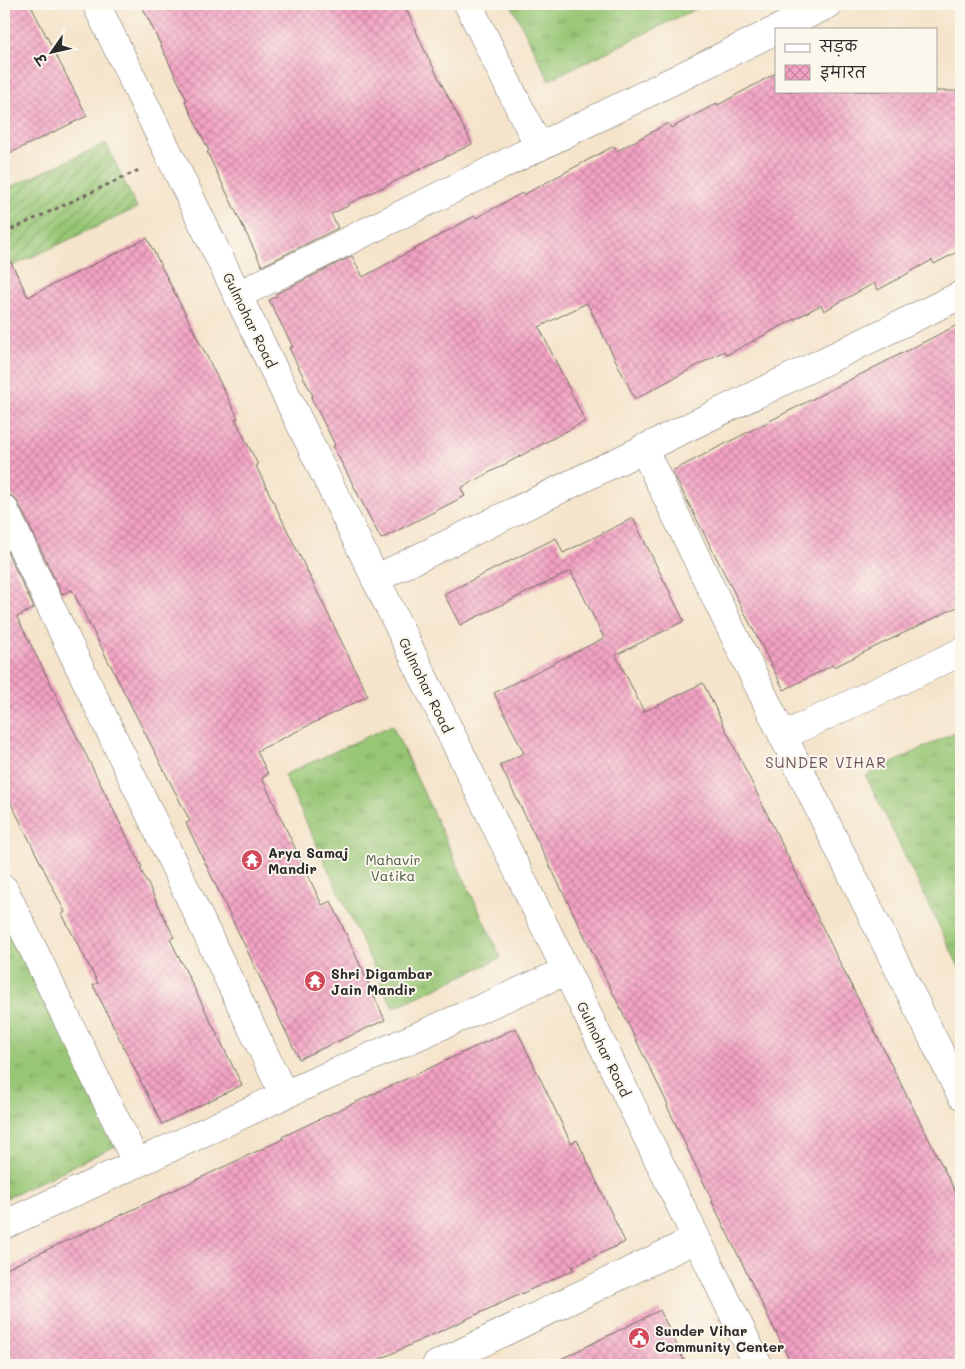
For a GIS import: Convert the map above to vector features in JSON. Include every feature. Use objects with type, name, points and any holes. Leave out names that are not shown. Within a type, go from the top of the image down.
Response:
[{"type":"street","name":"Gulmohar Road","points":[[96,4],[758,1365]]},
{"type":"street","points":[[468,4],[539,147]]},
{"type":"street","points":[[779,28],[829,4]]},
{"type":"street","points":[[238,295],[775,30]]},
{"type":"street","points":[[375,579],[961,295]]},
{"type":"street","points":[[643,448],[782,736],[961,1095]]},
{"type":"street","points":[[4,509],[284,1095]]},
{"type":"street","points":[[782,736],[961,652]]},
{"type":"street","points":[[4,889],[137,1164]]},
{"type":"street","points":[[4,1224],[284,1095],[566,971]]},
{"type":"street","points":[[436,1365],[696,1239]]},
{"type":"path","points":[[4,233],[170,156]]},
{"type":"green space","points":[[511,4],[706,4],[549,80]]},
{"type":"green space","points":[[106,143],[137,208],[4,270],[4,190]]},
{"type":"green space","name":"Mahavir Vatika","points":[[392,725],[501,958],[393,1008],[284,775]]},
{"type":"green space","points":[[961,729],[961,971],[866,776]]},
{"type":"green space","points":[[4,895],[126,1141],[4,1199]]},
{"type":"building","points":[[4,4],[30,4],[87,116],[4,156]]},
{"type":"building","points":[[141,4],[404,4],[424,49],[472,144],[348,204],[348,206],[331,214],[338,228],[262,266],[207,152],[209,151],[185,101],[187,100]]},
{"type":"building","points":[[775,74],[775,92],[961,91],[961,250],[934,264],[932,260],[878,290],[874,283],[824,311],[821,305],[727,355],[724,351],[635,399],[587,303],[539,327],[585,421],[461,488],[465,496],[381,539],[333,446],[335,445],[311,397],[313,396],[289,348],[293,347],[269,300],[277,296],[276,294],[352,256],[363,277],[475,216],[476,218],[522,193],[523,195],[614,146],[617,151],[668,123],[671,128],[717,103],[718,105]]},
{"type":"building","points":[[147,238],[238,418],[235,419],[258,465],[256,466],[368,696],[257,751],[268,774],[262,778],[322,905],[331,901],[385,1020],[299,1059],[186,823],[190,821],[72,590],[62,594],[18,502],[12,496],[4,494],[4,248],[28,297]]},
{"type":"building","points":[[961,323],[961,605],[784,690],[672,471]]},
{"type":"building","points":[[633,518],[684,621],[616,655],[644,712],[703,683],[840,963],[961,1203],[961,1365],[792,1365],[712,1202],[668,1105],[500,765],[524,753],[494,693],[604,638],[571,571],[460,625],[444,594],[556,538],[563,553]]},
{"type":"building","points":[[4,545],[34,608],[17,617],[142,867],[140,868],[174,937],[170,939],[242,1085],[162,1124],[93,985],[98,983],[62,914],[65,912],[4,789]]},
{"type":"building","points":[[516,1028],[571,1143],[577,1140],[625,1242],[572,1267],[573,1270],[367,1365],[4,1365],[4,1270],[283,1139],[282,1137],[328,1115]]},
{"type":"building","name":"Sunder Vihar Community Center","points":[[660,1310],[686,1365],[549,1365]]},
{"type":"place","name":"Arya Samaj Mandir","points":[[252,860]]},
{"type":"place","name":"Shri Digambar Jain Mandir","points":[[315,981]]},
{"type":"place","name":"Sunder Vihar Community Center","points":[[639,1338]]},
{"type":"district","name":"SUNDER VIHAR","points":[[826,762]]}]
